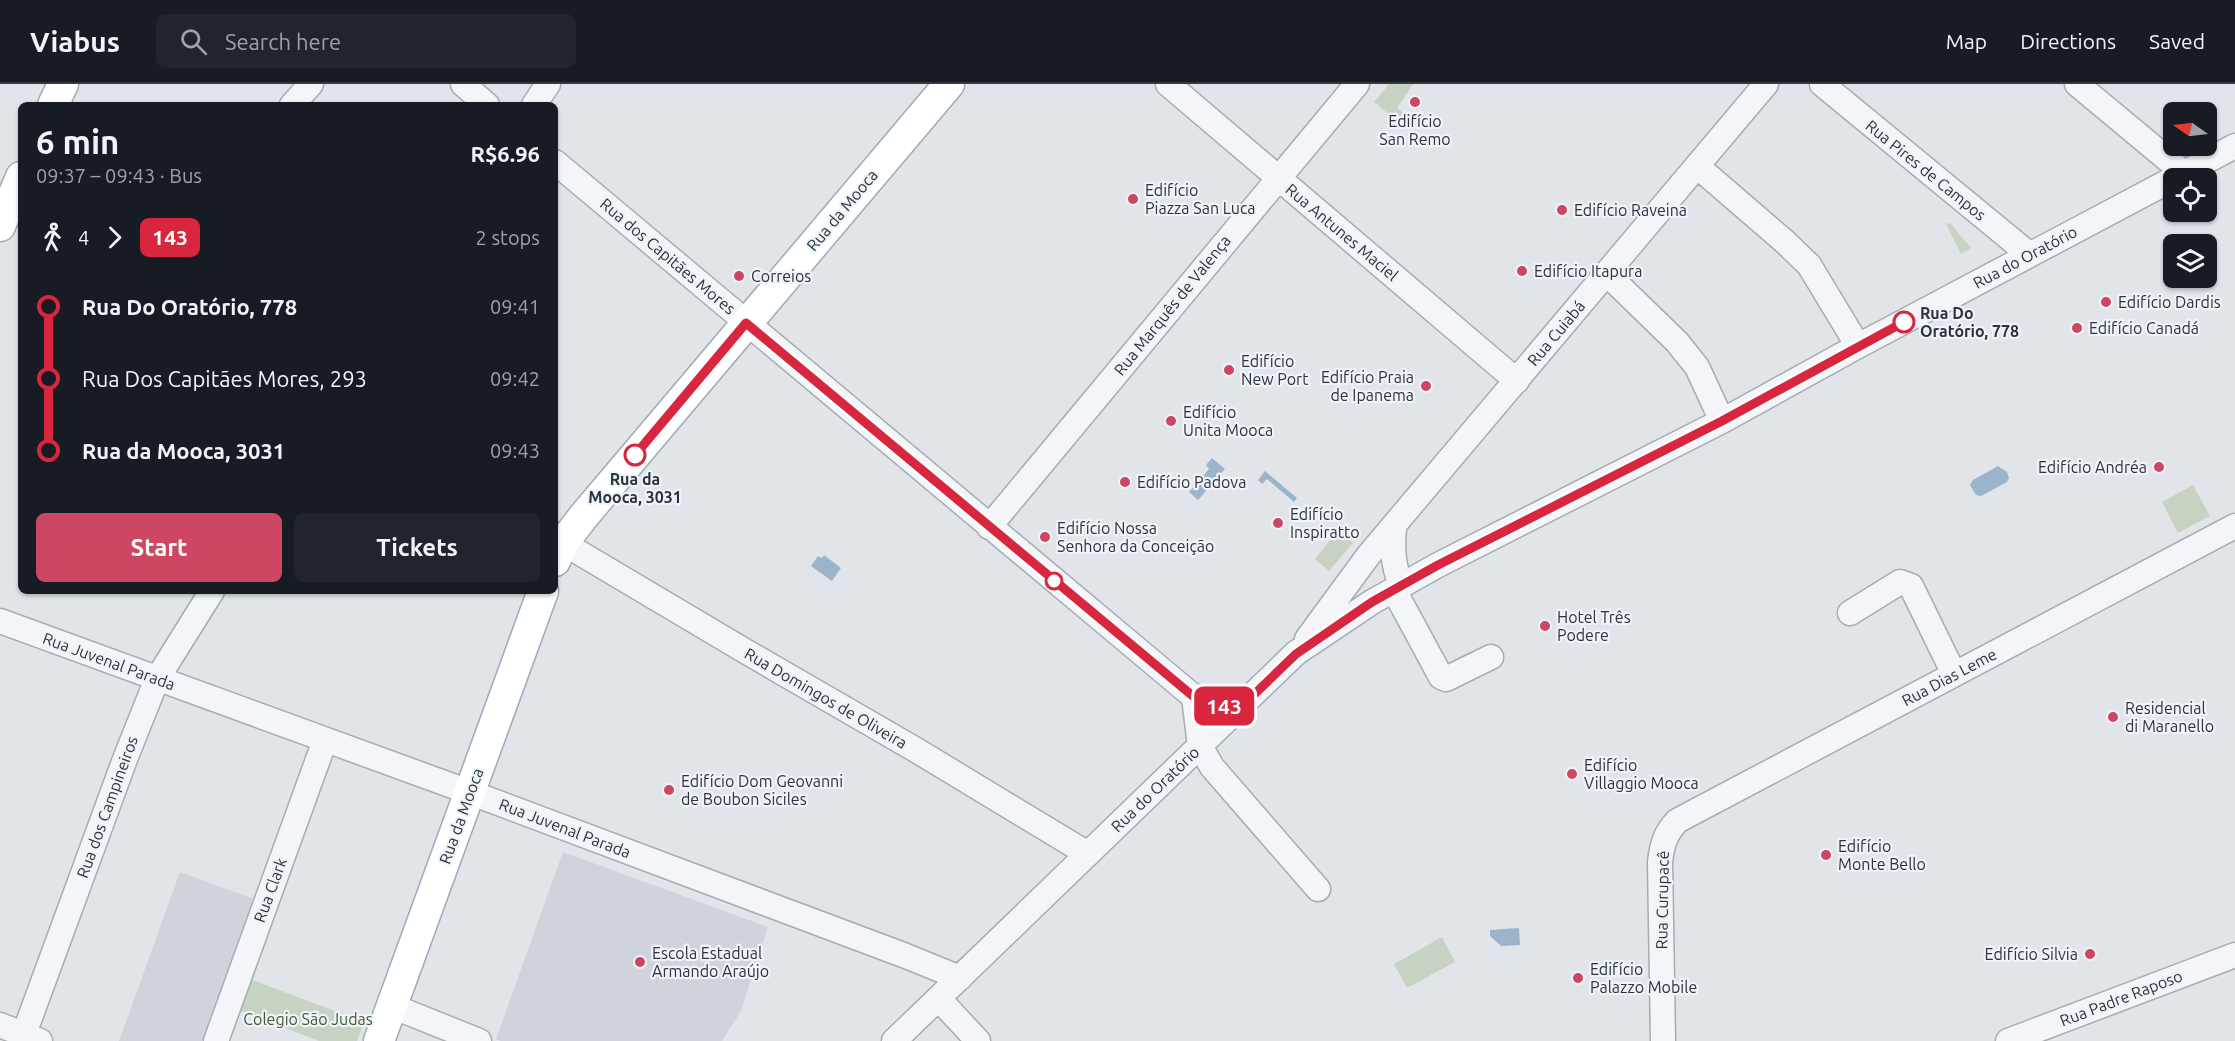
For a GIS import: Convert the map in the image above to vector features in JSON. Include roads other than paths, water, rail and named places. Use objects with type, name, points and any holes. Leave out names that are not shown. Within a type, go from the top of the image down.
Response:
[{"type":"main road","points":[[54,102],[63,84]]},
{"type":"main road","name":"Rua da Mooca","points":[[559,552],[746,323],[949,84]]},
{"type":"main road","points":[[0,226],[18,184]]},
{"type":"main road","name":"Rua da Mooca","points":[[379,1041],[542,594]]},
{"type":"street","points":[[295,102],[311,84]]},
{"type":"street","points":[[463,84],[484,102]]},
{"type":"street","points":[[536,102],[548,84]]},
{"type":"street","name":"Rua Antunes Maciel","points":[[1168,84],[1517,381]]},
{"type":"street","name":"Rua Marquês de Valença","points":[[989,527],[1356,84]]},
{"type":"street","name":"Rua Cuiabá","points":[[1296,654],[1368,556],[1394,528],[1766,84]]},
{"type":"street","name":"Rua Pires de Campos","points":[[1822,84],[2030,255]]},
{"type":"street","points":[[2077,84],[2179,168]]},
{"type":"street","name":"Rua do Oratório","points":[[2192,168],[2235,146]]},
{"type":"street","name":"Rua dos Capitães Mores","points":[[558,165],[1194,697],[1238,710]]},
{"type":"street","points":[[1697,166],[1785,241],[1809,265],[1858,346]]},
{"type":"street","name":"Rua do Oratório","points":[[894,1041],[1296,654],[1372,602],[1448,560],[1722,421],[2163,183]]},
{"type":"street","points":[[1607,274],[1677,342],[1697,367],[1722,421]]},
{"type":"street","name":"Rua Dias Leme","points":[[1667,832],[1677,821],[1706,805],[2235,526]]},
{"type":"street","points":[[1394,528],[1392,553],[1398,587],[1442,677],[1446,679],[1491,657]]},
{"type":"street","name":"Rua Domingos de Oliveira","points":[[559,552],[745,651],[916,750],[1088,854]]},
{"type":"street","points":[[1368,556],[1367,590],[1372,602]]},
{"type":"street","points":[[1850,613],[1900,582],[1911,586],[1954,674]]},
{"type":"street","name":"Rua dos Campineiros","points":[[32,1038],[105,811],[157,679],[210,594]]},
{"type":"street","name":"Rua Juvenal Parada","points":[[0,621],[469,792],[960,978]]},
{"type":"street","points":[[1194,697],[1200,746],[1212,767],[1318,889]]},
{"type":"street","name":"Rua Clark","points":[[216,1041],[325,740]]},
{"type":"street","name":"Rua Curupacê","points":[[1663,1041],[1660,862],[1662,845],[1667,832]]},
{"type":"street","name":"Rua Padre Raposo","points":[[2008,1041],[2235,955]]},
{"type":"street","points":[[939,999],[978,1041]]},
{"type":"street","points":[[392,1006],[479,1041]]},
{"type":"street","points":[[0,1025],[32,1038]]},
{"type":"water","points":[[1212,458],[1225,469],[1198,500],[1189,492],[1209,469],[1206,465]]},
{"type":"water","points":[[1998,466],[2007,472],[2009,478],[2007,482],[1981,496],[1976,495],[1970,485],[1973,480]]},
{"type":"water","points":[[1265,471],[1297,498],[1294,502],[1267,479],[1262,484],[1258,480]]},
{"type":"water","points":[[824,555],[841,568],[832,581],[811,566],[818,556],[822,558]]},
{"type":"water","points":[[1519,928],[1520,945],[1501,946],[1490,936],[1490,930]]},
{"type":"place","name":"Edifício San Remo","points":[[1415,102]]},
{"type":"place","name":"Edifício Piazza San Luca","points":[[1133,199]]},
{"type":"place","name":"Edifício Raveina","points":[[1562,210]]},
{"type":"place","name":"Edifício Itapura","points":[[1522,271]]},
{"type":"place","name":"Correios","points":[[739,276]]},
{"type":"place","name":"Edifício Dardis","points":[[2106,302]]},
{"type":"place","name":"Rua Do Oratório, 778","points":[[1904,322]]},
{"type":"place","name":"Edifício Canadá","points":[[2077,328]]},
{"type":"place","name":"Edifício New Port","points":[[1229,370]]},
{"type":"place","name":"Edifício Praia de Ipanema","points":[[1426,386]]},
{"type":"place","name":"Edifício Unita Mooca","points":[[1171,421]]},
{"type":"place","name":"Rua da Mooca, 3031","points":[[635,455]]},
{"type":"place","name":"Edifício Andréa","points":[[2159,467]]},
{"type":"place","name":"Edifício Padova","points":[[1125,482]]},
{"type":"place","name":"Edifício Inspiratto","points":[[1278,523]]},
{"type":"place","name":"Edifício Nossa Senhora da Conceição","points":[[1045,537]]},
{"type":"place","name":"Hotel Três Podere","points":[[1545,626]]},
{"type":"place","name":"Residencial di Maranello","points":[[2113,717]]},
{"type":"place","name":"Edifício Villaggio Mooca","points":[[1572,774]]},
{"type":"place","name":"Edifício Dom Geovanni de Boubon Siciles","points":[[669,790]]},
{"type":"place","name":"Edifício Monte Bello","points":[[1826,855]]},
{"type":"place","name":"Edifício Silvia","points":[[2090,954]]},
{"type":"place","name":"Escola Estadual Armando Araújo","points":[[640,962]]},
{"type":"place","name":"Edifício Palazzo Mobile","points":[[1578,978]]},
{"type":"park label","name":"Colegio São Judas","points":[[308,1019]]}]
